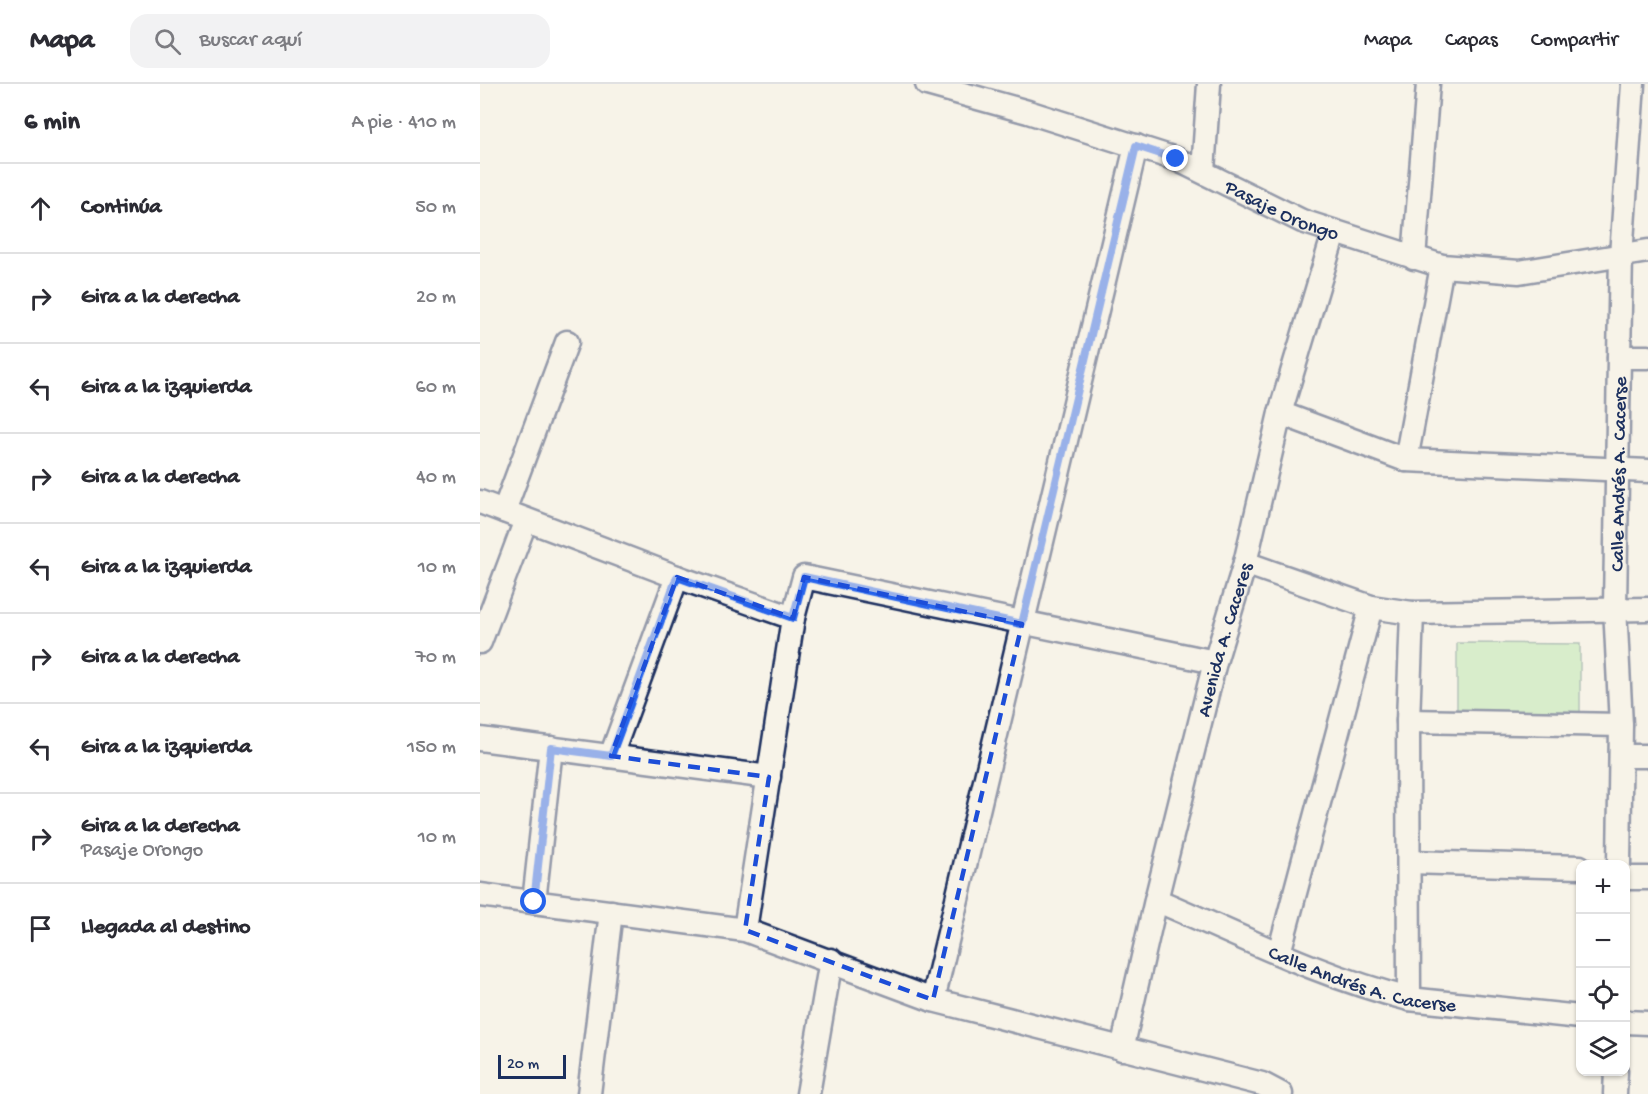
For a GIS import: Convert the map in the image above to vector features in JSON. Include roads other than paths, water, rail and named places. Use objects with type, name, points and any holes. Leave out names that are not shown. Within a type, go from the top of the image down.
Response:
[{"type":"street","name":"Pasaje Orongo","points":[[927,84],[1136,146],[1203,171],[1284,212],[1334,233],[1442,266],[1519,272],[1648,251]]},
{"type":"street","points":[[1203,171],[1209,84]]},
{"type":"street","points":[[1414,258],[1428,84]]},
{"type":"street","name":"Calle Andrés A. Cacerse","points":[[1619,860],[1621,725],[1615,608],[1619,357],[1621,256],[1633,84]]},
{"type":"street","points":[[933,1000],[1136,146]]},
{"type":"street","name":"Avenida A. Caceres","points":[[1122,1049],[1215,662],[1245,563],[1280,413],[1334,233]]},
{"type":"street","points":[[1406,460],[1442,266]]},
{"type":"street","points":[[504,511],[567,342]]},
{"type":"street","points":[[1619,357],[1648,357]]},
{"type":"street","points":[[1280,413],[1406,460],[1648,471]]},
{"type":"street","points":[[480,502],[677,577],[793,618]]},
{"type":"street","points":[[480,642],[525,520]]},
{"type":"street","points":[[1245,563],[1371,607],[1412,613],[1648,609]]},
{"type":"street","points":[[611,756],[677,577]]},
{"type":"street","points":[[744,930],[793,618],[804,577],[1022,624],[1215,662]]},
{"type":"street","points":[[1279,953],[1371,607]]},
{"type":"street","points":[[1409,999],[1408,721],[1412,613]]},
{"type":"street","points":[[1408,721],[1621,725]]},
{"type":"street","points":[[480,739],[769,777]]},
{"type":"street","points":[[534,902],[551,748]]},
{"type":"street","points":[[1621,756],[1648,756]]},
{"type":"street","points":[[1409,862],[1576,867]]},
{"type":"street","points":[[1630,878],[1648,878]]},
{"type":"street","points":[[480,895],[744,930],[831,960],[933,1000],[1122,1049],[1268,1091]]},
{"type":"street","name":"Calle Andrés A. Cacerse","points":[[1156,900],[1348,981],[1409,999],[1576,1016]]},
{"type":"street","points":[[589,1094],[611,912]]},
{"type":"street","points":[[808,1094],[831,960]]},
{"type":"street","points":[[1630,1022],[1648,1023]]},
{"type":"street","points":[[1615,1094],[1616,1076]]}]
